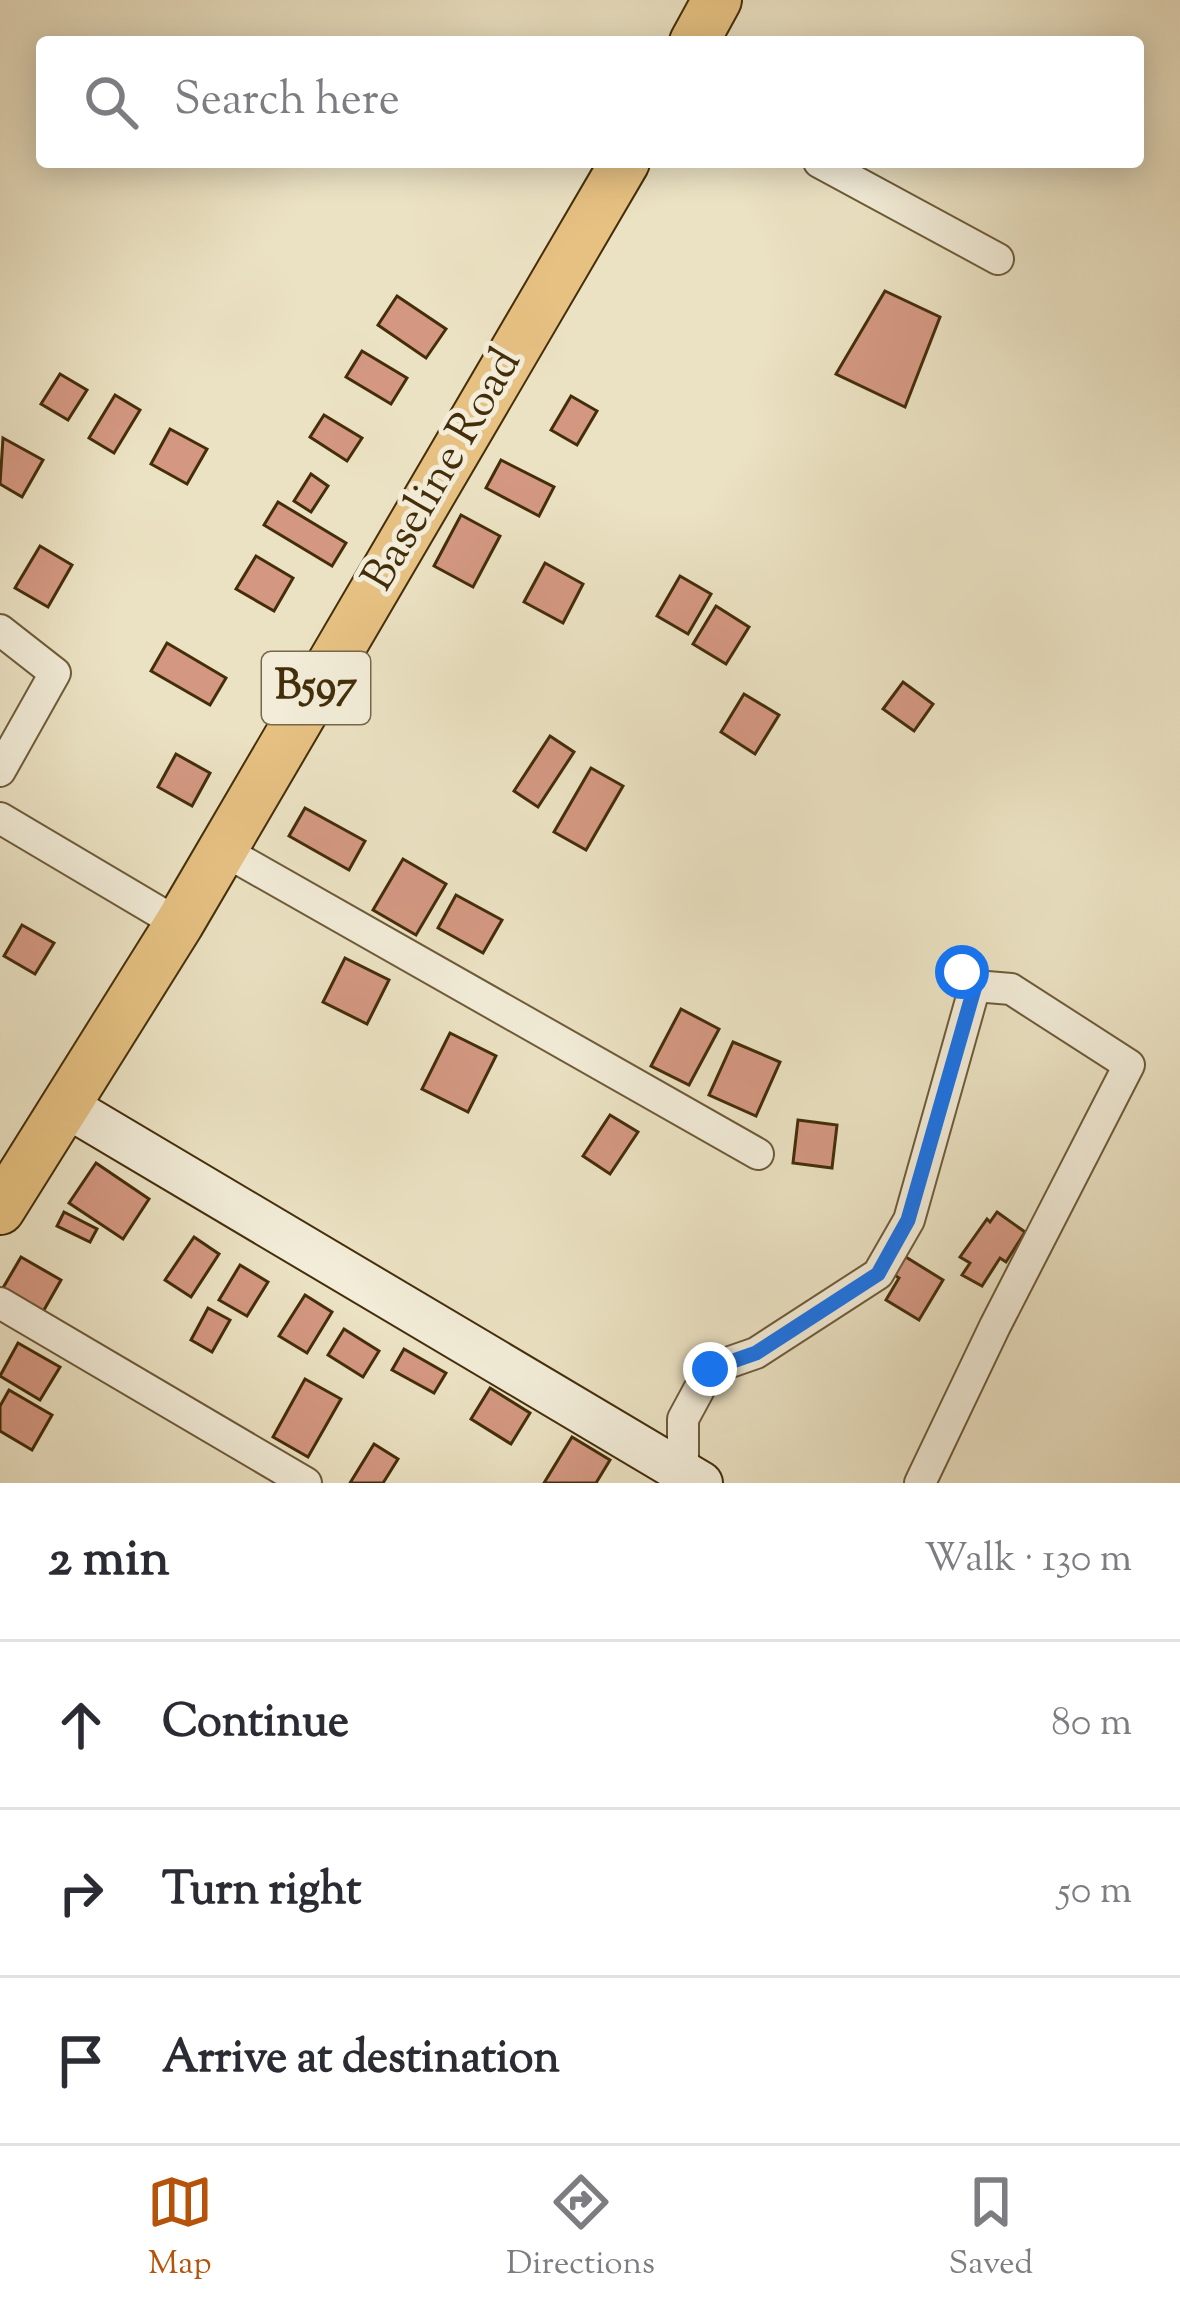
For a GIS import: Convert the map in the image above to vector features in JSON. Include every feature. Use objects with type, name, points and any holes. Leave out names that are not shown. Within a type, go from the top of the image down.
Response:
[{"type":"main road","points":[[697,36],[717,0]]},
{"type":"main road","name":"Baseline Road","points":[[0,1210],[179,924],[621,168]]},
{"type":"street","points":[[830,168],[998,259]]},
{"type":"street","points":[[0,631],[56,673],[0,771]]},
{"type":"street","points":[[0,818],[179,924]]},
{"type":"street","points":[[221,849],[758,1154]]},
{"type":"street","points":[[692,1478],[683,1418],[710,1369],[756,1353],[878,1274],[908,1220],[968,979],[1011,989],[1129,1065],[920,1483]]},
{"type":"street","points":[[68,1107],[692,1478]]},
{"type":"street","points":[[0,1303],[306,1483]]},
{"type":"building","points":[[885,291],[940,317],[905,407],[836,374]]},
{"type":"building","points":[[397,296],[446,329],[426,358],[378,325]]},
{"type":"building","points":[[362,351],[407,378],[391,404],[346,377]]},
{"type":"building","points":[[60,374],[87,390],[68,420],[41,404]]},
{"type":"building","points":[[115,395],[140,410],[114,453],[89,438]]},
{"type":"building","points":[[571,396],[597,411],[577,445],[551,430]]},
{"type":"building","points":[[324,415],[362,438],[347,461],[310,437]]},
{"type":"building","points":[[170,429],[207,449],[187,484],[151,464]]},
{"type":"building","points":[[3,438],[43,460],[22,497],[0,484]]},
{"type":"building","points":[[501,460],[554,487],[539,516],[486,488]]},
{"type":"building","points":[[311,474],[328,486],[311,512],[294,501]]},
{"type":"building","points":[[278,502],[346,543],[332,566],[264,525]]},
{"type":"building","points":[[461,515],[500,536],[473,587],[434,566]]},
{"type":"building","points":[[40,546],[72,565],[48,607],[15,588]]},
{"type":"building","points":[[256,556],[293,578],[274,611],[236,589]]},
{"type":"building","points":[[545,563],[583,584],[563,623],[524,602]]},
{"type":"building","points":[[680,576],[711,594],[688,634],[657,616]]},
{"type":"building","points":[[716,606],[749,627],[726,664],[693,644]]},
{"type":"building","points":[[167,643],[226,678],[210,705],[151,671]]},
{"type":"building","points":[[903,682],[933,704],[914,731],[883,709]]},
{"type":"building","points":[[744,694],[779,715],[755,754],[721,732]]},
{"type":"building","points":[[550,736],[574,752],[538,807],[514,791]]},
{"type":"building","points":[[176,754],[210,773],[192,806],[158,787]]},
{"type":"building","points":[[591,768],[623,786],[586,850],[554,832]]},
{"type":"building","points":[[305,808],[365,841],[349,870],[289,836]]},
{"type":"building","points":[[403,859],[446,884],[416,935],[373,910]]},
{"type":"building","points":[[456,895],[502,920],[483,953],[438,928]]},
{"type":"building","points":[[22,925],[54,943],[35,974],[4,956]]},
{"type":"building","points":[[345,958],[389,980],[367,1024],[323,1002]]},
{"type":"building","points":[[681,1009],[719,1029],[689,1085],[651,1066]]},
{"type":"building","points":[[450,1033],[496,1056],[468,1112],[422,1089]]},
{"type":"building","points":[[733,1042],[780,1062],[756,1116],[709,1095]]},
{"type":"building","points":[[610,1115],[638,1132],[610,1174],[583,1156]]},
{"type":"building","points":[[798,1120],[837,1125],[832,1168],[793,1163]]},
{"type":"building","points":[[96,1163],[149,1199],[123,1239],[69,1203]]},
{"type":"building","points":[[64,1212],[97,1229],[90,1242],[57,1226]]},
{"type":"building","points":[[997,1212],[1025,1232],[1006,1262],[1000,1258],[982,1286],[962,1275],[970,1263],[960,1257]]},
{"type":"building","points":[[194,1237],[219,1254],[191,1297],[165,1280]]},
{"type":"building","points":[[901,1254],[943,1280],[919,1320],[886,1300],[899,1278],[890,1272]]},
{"type":"building","points":[[21,1257],[61,1280],[40,1317],[0,1293]]},
{"type":"building","points":[[240,1265],[268,1282],[247,1316],[219,1300]]},
{"type":"building","points":[[305,1295],[332,1312],[307,1353],[279,1336]]},
{"type":"building","points":[[208,1308],[230,1320],[212,1352],[191,1340]]},
{"type":"building","points":[[344,1329],[379,1351],[363,1377],[328,1355]]},
{"type":"building","points":[[18,1343],[60,1367],[40,1400],[0,1376]]},
{"type":"building","points":[[404,1349],[446,1373],[434,1393],[392,1370]]},
{"type":"building","points":[[305,1379],[341,1399],[308,1457],[273,1437]]},
{"type":"building","points":[[490,1388],[530,1413],[511,1444],[471,1419]]},
{"type":"building","points":[[9,1390],[52,1415],[32,1450],[0,1431],[0,1406]]},
{"type":"building","points":[[572,1437],[610,1460],[596,1483],[544,1483]]},
{"type":"building","points":[[374,1444],[398,1459],[383,1483],[350,1483]]},
{"type":"route","points":[[710,1369],[756,1353],[878,1274],[908,1220],[975,986],[962,972]]}]
